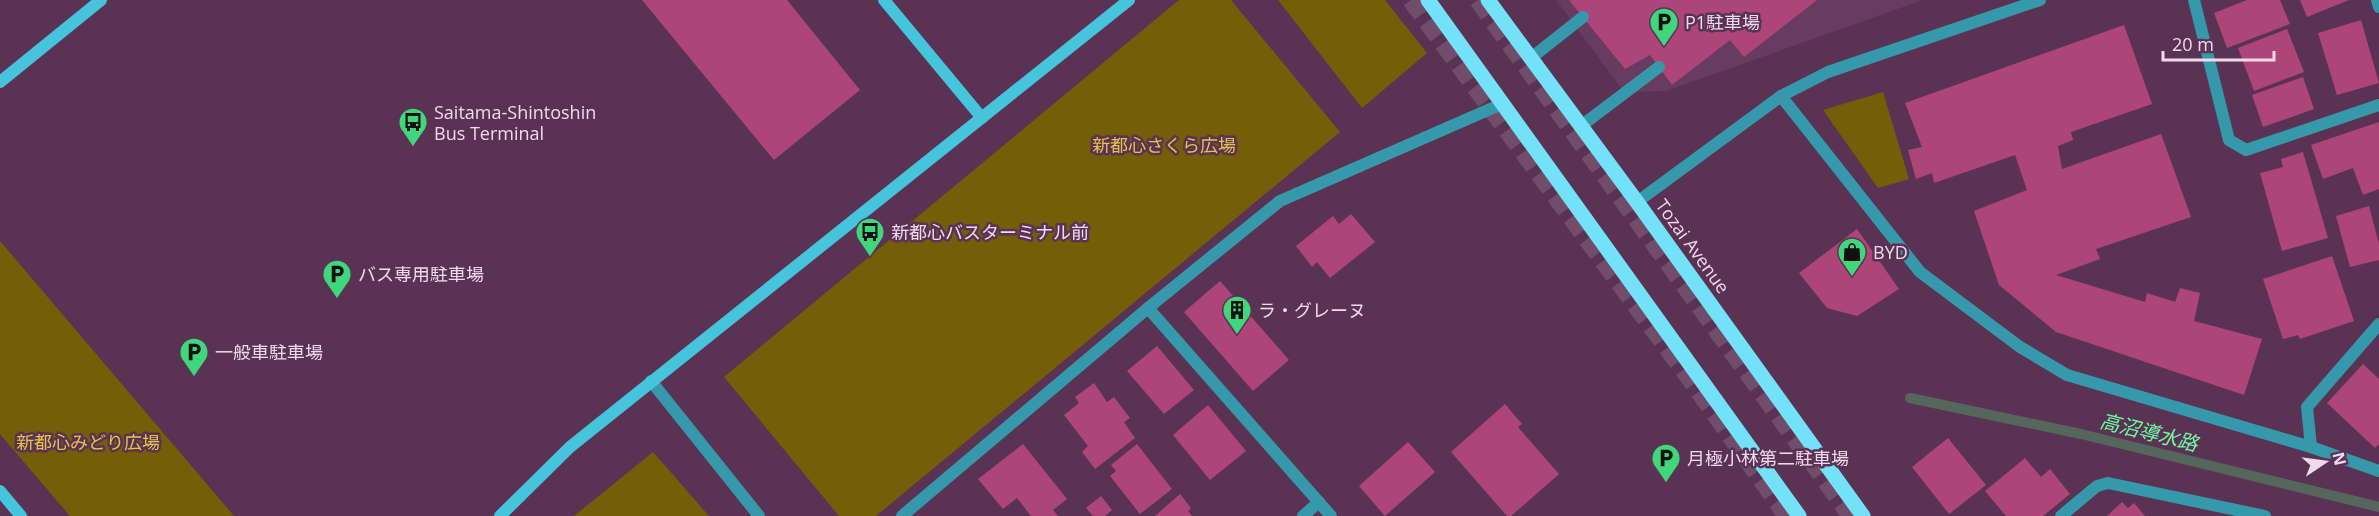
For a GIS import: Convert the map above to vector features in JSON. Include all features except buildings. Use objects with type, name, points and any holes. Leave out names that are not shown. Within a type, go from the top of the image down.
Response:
[{"type":"main road","points":[[1428,0],[1799,516]]},
{"type":"main road","name":"Tozai Avenue","points":[[1488,0],[1863,516]]},
{"type":"street","points":[[0,82],[101,0]]},
{"type":"street","points":[[884,0],[982,118]]},
{"type":"street","points":[[500,516],[570,447],[1129,0]]},
{"type":"street","points":[[1637,202],[1782,96],[1828,72],[2040,0]]},
{"type":"street","points":[[2194,0],[2229,140],[2246,150],[2379,105]]},
{"type":"street","points":[[2377,0],[2379,7]]},
{"type":"street","points":[[1531,58],[1583,17]]},
{"type":"street","points":[[1581,126],[1659,67]]},
{"type":"street","points":[[1782,96],[1920,272],[2020,347],[2067,375],[2312,447],[2379,471]]},
{"type":"street","points":[[902,516],[1148,308],[1280,201],[1504,103]]},
{"type":"street","points":[[1148,308],[1331,516]]},
{"type":"street","points":[[2312,447],[2307,407],[2379,324]]},
{"type":"street","points":[[651,381],[759,516]]},
{"type":"street","points":[[2061,516],[2097,486],[2108,483],[2265,516]]},
{"type":"street","points":[[0,491],[21,516]]},
{"type":"street","points":[[1303,516],[1319,502]]},
{"type":"shaded area","name":"P1駐車場","points":[[1556,0],[1923,0],[1666,91],[1624,92]]},
{"type":"green space","name":"新都心さくら広場","points":[[1179,0],[1231,0],[1340,132],[876,516],[839,516],[724,377]]},
{"type":"green space","points":[[1278,0],[1385,0],[1427,53],[1362,108]]},
{"type":"green space","points":[[1883,92],[1909,179],[1878,188],[1823,110]]},
{"type":"green space","name":"新都心みどり広場","points":[[0,241],[234,516],[70,516],[0,434]]},
{"type":"green space","points":[[653,452],[709,516],[574,516]]},
{"type":"waterway","name":"高沼導水路","points":[[1910,398],[2081,434],[2379,507]]},
{"type":"tunnel","points":[[1411,0],[1693,383],[1787,516]]},
{"type":"tunnel","points":[[1478,0],[1851,516]]},
{"type":"place","name":"P1駐車場","points":[[1664,48]]},
{"type":"place","name":"Saitama-Shintoshin Bus Terminal","points":[[413,148]]},
{"type":"place","name":"新都心バスターミナル前","points":[[870,258]]},
{"type":"place","name":"BYD","points":[[1852,278]]},
{"type":"place","name":"バス専用駐車場","points":[[337,300]]},
{"type":"place","name":"ラ・グレーヌ","points":[[1237,336]]},
{"type":"place","name":"一般車駐車場","points":[[194,378]]},
{"type":"place","name":"月極小林第二駐車場","points":[[1666,484]]}]
